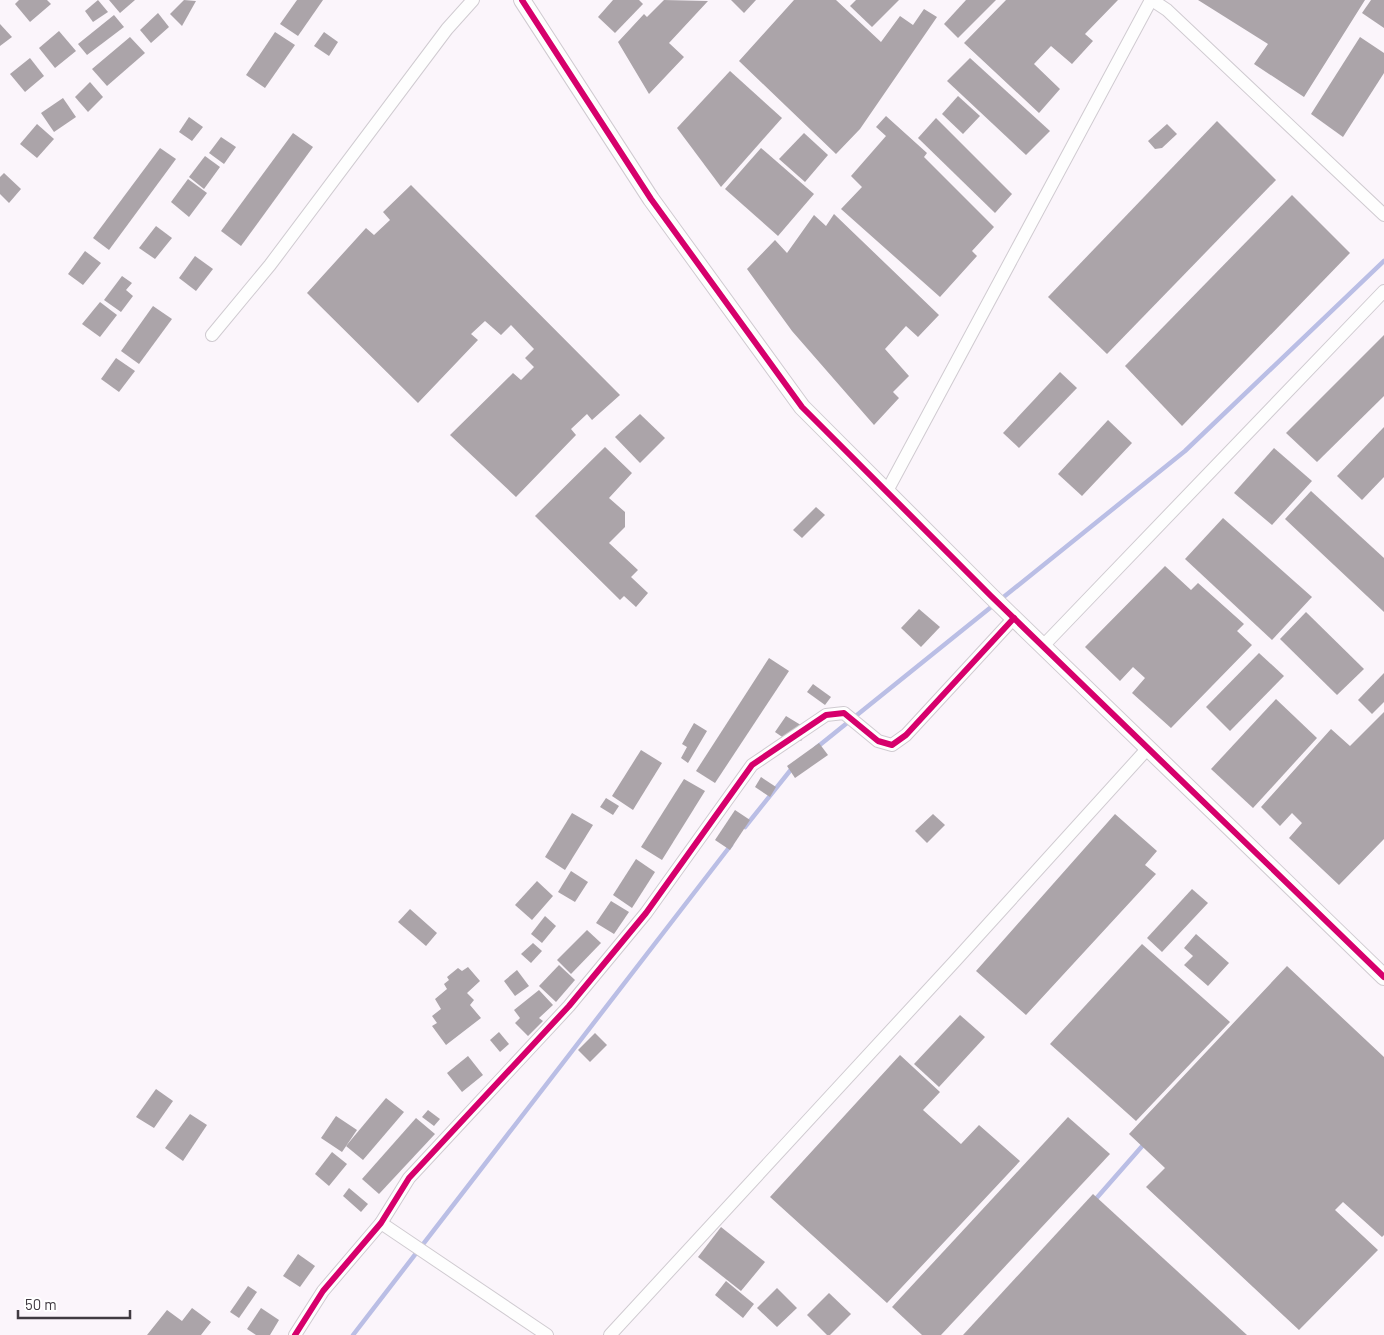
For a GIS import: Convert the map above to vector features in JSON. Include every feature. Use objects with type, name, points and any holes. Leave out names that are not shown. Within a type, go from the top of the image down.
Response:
[{"type":"street","points":[[212,335],[270,265],[447,29],[473,0]]},
{"type":"street","points":[[522,0],[651,199],[802,407],[991,596],[1384,977]]},
{"type":"street","points":[[887,491],[1152,0],[1167,10],[1384,215]]},
{"type":"street","points":[[1043,646],[1384,290]]},
{"type":"street","points":[[296,1335],[323,1291],[381,1223],[409,1178],[569,1006],[646,913],[752,766],[826,715],[844,713],[878,741],[892,745],[906,735],[1009,613]]},
{"type":"street","points":[[610,1335],[1148,748]]},
{"type":"street","points":[[381,1223],[548,1335]]},
{"type":"building","points":[[19,0],[47,0],[51,4],[30,22],[15,4]]},
{"type":"building","points":[[98,0],[108,12],[93,22],[85,11]]},
{"type":"building","points":[[109,0],[135,0],[120,13]]},
{"type":"building","points":[[184,0],[196,1],[182,26],[170,14]]},
{"type":"building","points":[[297,0],[323,0],[298,36],[280,24]]},
{"type":"building","points":[[613,0],[639,0],[643,4],[615,33],[598,17]]},
{"type":"building","points":[[664,0],[708,1],[669,43],[684,57],[649,94],[618,42],[644,14],[647,17]]},
{"type":"building","points":[[731,0],[756,0],[744,13]]},
{"type":"building","points":[[794,0],[836,0],[881,42],[900,16],[913,25],[924,9],[937,17],[860,129],[836,154],[739,61]]},
{"type":"building","points":[[856,0],[899,0],[872,27],[850,6]]},
{"type":"building","points":[[966,0],[996,0],[958,38],[944,24]]},
{"type":"building","points":[[1006,0],[1118,0],[1085,34],[1093,41],[1072,64],[1051,46],[1034,64],[1060,89],[1039,113],[964,43]]},
{"type":"building","points":[[1198,0],[1365,0],[1304,97],[1254,64],[1268,44]]},
{"type":"building","points":[[1371,0],[1384,0],[1384,28],[1362,13]]},
{"type":"building","points":[[158,13],[169,27],[151,43],[140,30]]},
{"type":"building","points":[[114,15],[124,27],[87,55],[78,44]]},
{"type":"building","points":[[0,24],[12,37],[0,46]]},
{"type":"building","points":[[59,31],[76,51],[55,68],[39,48]]},
{"type":"building","points":[[275,32],[295,45],[265,88],[246,75]]},
{"type":"building","points":[[324,32],[338,42],[329,56],[314,46]]},
{"type":"building","points":[[130,37],[145,53],[107,86],[92,69]]},
{"type":"building","points":[[1360,37],[1384,53],[1384,73],[1343,137],[1311,114]]},
{"type":"building","points":[[30,58],[44,76],[25,92],[10,74]]},
{"type":"building","points":[[970,58],[1050,131],[1026,155],[947,81]]},
{"type":"building","points":[[730,71],[782,118],[721,187],[677,128]]},
{"type":"building","points":[[90,82],[103,97],[88,112],[75,97]]},
{"type":"building","points":[[958,96],[980,116],[963,134],[942,114]]},
{"type":"building","points":[[63,98],[76,117],[54,132],[41,113]]},
{"type":"building","points":[[886,116],[927,153],[924,157],[994,227],[972,251],[977,256],[940,297],[841,209],[862,187],[851,176],[886,136],[876,127]]},
{"type":"building","points":[[189,117],[203,127],[192,141],[179,132]]},
{"type":"building","points":[[936,118],[1012,194],[995,213],[918,138]]},
{"type":"building","points":[[1217,121],[1276,180],[1107,354],[1048,297]]},
{"type":"building","points":[[37,124],[54,139],[37,158],[20,144]]},
{"type":"building","points":[[1167,124],[1177,134],[1162,148],[1155,149],[1148,141]]},
{"type":"building","points":[[293,133],[313,147],[241,246],[221,231]]},
{"type":"building","points":[[804,133],[828,155],[805,182],[779,159]]},
{"type":"building","points":[[221,137],[236,147],[224,164],[209,153]]},
{"type":"building","points":[[160,148],[176,159],[109,250],[93,238]]},
{"type":"building","points":[[761,148],[814,194],[778,236],[725,189]]},
{"type":"building","points":[[205,156],[220,167],[204,189],[189,177]]},
{"type":"building","points":[[4,173],[21,189],[9,203],[0,194],[0,177]]},
{"type":"building","points":[[188,179],[207,193],[189,217],[171,202]]},
{"type":"building","points":[[411,185],[620,395],[592,420],[587,414],[571,429],[576,435],[516,497],[450,435],[513,373],[521,380],[534,367],[525,358],[534,349],[511,325],[501,335],[485,321],[471,334],[478,340],[418,403],[307,293],[366,228],[374,235],[390,220],[383,212]]},
{"type":"building","points":[[1292,195],[1350,253],[1182,426],[1125,366]]},
{"type":"building","points":[[834,214],[939,315],[918,337],[906,326],[885,349],[909,376],[893,392],[899,398],[874,425],[792,331],[747,269],[775,240],[787,253],[814,215],[826,226]]},
{"type":"building","points":[[156,226],[172,238],[155,259],[139,248]]},
{"type":"building","points":[[85,251],[101,263],[83,285],[68,274]]},
{"type":"building","points":[[195,256],[213,269],[196,291],[179,278]]},
{"type":"building","points":[[122,276],[132,283],[126,290],[133,296],[121,312],[104,300]]},
{"type":"building","points":[[100,302],[117,315],[100,337],[82,324]]},
{"type":"building","points":[[153,306],[172,319],[139,364],[121,351]]},
{"type":"building","points":[[1384,335],[1384,396],[1317,462],[1286,433]]},
{"type":"building","points":[[116,358],[135,371],[119,392],[101,379]]},
{"type":"building","points":[[1060,372],[1077,388],[1019,448],[1003,433]]},
{"type":"building","points":[[640,414],[665,438],[640,463],[615,437]]},
{"type":"building","points":[[1108,420],[1132,443],[1082,496],[1058,474]]},
{"type":"building","points":[[1384,427],[1384,477],[1362,500],[1337,476]]},
{"type":"building","points":[[605,447],[632,473],[609,498],[625,512],[625,527],[609,543],[638,570],[631,577],[648,593],[636,607],[624,596],[620,600],[535,516]]},
{"type":"building","points":[[1274,448],[1312,481],[1272,525],[1234,493]]},
{"type":"building","points":[[1311,491],[1384,558],[1384,612],[1285,519]]},
{"type":"building","points":[[816,507],[825,515],[802,538],[793,530]]},
{"type":"building","points":[[1223,518],[1312,597],[1272,640],[1185,559]]},
{"type":"building","points":[[1165,566],[1191,590],[1198,583],[1244,624],[1237,631],[1252,645],[1171,728],[1132,693],[1145,678],[1133,667],[1120,681],[1085,647]]},
{"type":"building","points":[[919,609],[940,627],[921,647],[901,628]]},
{"type":"building","points":[[1306,612],[1364,669],[1337,695],[1280,639]]},
{"type":"building","points":[[1259,653],[1284,676],[1230,731],[1206,707]]},
{"type":"building","points":[[769,658],[789,671],[715,783],[696,771]]},
{"type":"building","points":[[1384,673],[1384,702],[1372,714],[1358,700]]},
{"type":"building","points":[[813,684],[831,697],[825,705],[807,692]]},
{"type":"building","points":[[1276,699],[1317,738],[1253,808],[1211,769]]},
{"type":"building","points":[[1384,712],[1384,839],[1339,885],[1289,838],[1302,823],[1292,813],[1280,826],[1261,807],[1331,729],[1350,746]]},
{"type":"building","points":[[786,716],[809,730],[801,741],[795,737],[791,743],[775,732]]},
{"type":"building","points":[[694,723],[707,731],[688,763],[681,758],[687,747],[682,744]]},
{"type":"building","points":[[819,743],[828,755],[795,778],[787,766]]},
{"type":"building","points":[[641,750],[662,763],[633,810],[612,796]]},
{"type":"building","points":[[761,777],[776,787],[770,797],[755,787]]},
{"type":"building","points":[[684,779],[705,791],[662,860],[641,847]]},
{"type":"building","points":[[606,798],[619,806],[613,815],[600,807]]},
{"type":"building","points":[[735,810],[750,820],[730,850],[715,840]]},
{"type":"building","points":[[572,813],[593,825],[565,870],[545,857]]},
{"type":"building","points":[[933,814],[945,825],[927,843],[915,831]]},
{"type":"building","points":[[1115,814],[1157,851],[1145,865],[1156,874],[1026,1015],[976,971]]},
{"type":"building","points":[[636,859],[655,872],[632,908],[613,895]]},
{"type":"building","points":[[571,871],[588,882],[575,902],[558,892]]},
{"type":"building","points":[[537,881],[553,896],[532,920],[515,905]]},
{"type":"building","points":[[1192,889],[1208,903],[1162,952],[1147,938]]},
{"type":"building","points":[[611,901],[629,912],[614,934],[596,923]]},
{"type":"building","points":[[410,909],[437,933],[426,946],[398,922]]},
{"type":"building","points":[[545,916],[556,926],[542,943],[531,934]]},
{"type":"building","points":[[587,930],[601,943],[571,974],[557,960]]},
{"type":"building","points":[[1196,934],[1229,963],[1208,986],[1184,965],[1193,956],[1184,948]]},
{"type":"building","points":[[533,943],[542,951],[531,963],[521,954]]},
{"type":"building","points":[[1142,944],[1230,1022],[1136,1121],[1050,1044]]},
{"type":"building","points":[[559,965],[575,980],[556,1002],[539,986]]},
{"type":"building","points":[[1287,966],[1384,1057],[1384,1235],[1382,1237],[1343,1202],[1335,1210],[1378,1250],[1299,1330],[1146,1187],[1165,1168],[1129,1134]]},
{"type":"building","points":[[468,967],[480,981],[467,993],[474,1000],[470,1005],[481,1018],[446,1045],[432,1026],[437,1023],[432,1016],[441,1009],[435,999],[447,989],[444,984],[449,980],[447,977],[458,968],[462,971]]},
{"type":"building","points":[[517,970],[529,986],[515,996],[504,981]]},
{"type":"building","points":[[539,990],[553,1005],[539,1018],[543,1021],[528,1036],[515,1023],[520,1018],[514,1010]]},
{"type":"building","points":[[960,1015],[985,1037],[939,1087],[914,1064]]},
{"type":"building","points":[[499,1032],[509,1044],[500,1052],[490,1040]]},
{"type":"building","points":[[595,1033],[607,1045],[590,1062],[578,1050]]},
{"type":"building","points":[[900,1055],[940,1092],[923,1110],[961,1144],[979,1125],[1020,1161],[887,1303],[770,1197]]},
{"type":"building","points":[[468,1056],[483,1075],[462,1092],[447,1073]]},
{"type":"building","points":[[156,1089],[173,1101],[154,1128],[136,1117]]},
{"type":"building","points":[[386,1098],[404,1112],[363,1160],[346,1146]]},
{"type":"building","points":[[428,1110],[440,1119],[434,1126],[422,1117]]},
{"type":"building","points":[[190,1114],[207,1125],[183,1161],[165,1148]]},
{"type":"building","points":[[336,1116],[357,1130],[342,1152],[321,1138]]},
{"type":"building","points":[[1068,1117],[1110,1154],[941,1335],[922,1335],[892,1307]]},
{"type":"building","points":[[416,1118],[435,1134],[379,1194],[362,1179]]},
{"type":"building","points":[[332,1152],[347,1164],[329,1186],[315,1174]]},
{"type":"building","points":[[349,1188],[368,1204],[361,1212],[343,1196]]},
{"type":"building","points":[[1093,1194],[1247,1335],[963,1335]]},
{"type":"building","points":[[721,1227],[765,1262],[741,1291],[698,1257]]},
{"type":"building","points":[[298,1254],[315,1266],[300,1287],[283,1276]]},
{"type":"building","points":[[726,1281],[754,1304],[743,1318],[715,1295]]},
{"type":"building","points":[[248,1286],[257,1292],[239,1318],[230,1312]]},
{"type":"building","points":[[777,1288],[797,1308],[777,1327],[757,1308]]},
{"type":"building","points":[[829,1293],[851,1314],[830,1335],[827,1335],[807,1315]]},
{"type":"building","points":[[192,1308],[211,1322],[201,1335],[147,1335],[167,1310],[182,1321]]},
{"type":"building","points":[[261,1308],[279,1320],[270,1335],[256,1335],[247,1329]]},
{"type":"waterway","points":[[816,748],[1185,451],[1384,261]]},
{"type":"waterway","points":[[745,827],[793,767]]},
{"type":"waterway","points":[[353,1335],[731,845]]},
{"type":"waterway","points":[[1094,1201],[1144,1144]]},
{"type":"cycle path","points":[[522,0],[651,199],[802,407],[991,596],[1384,977]]},
{"type":"cycle path","points":[[295,1335],[323,1291],[381,1223],[409,1178],[569,1006],[646,913],[752,765],[826,715],[844,713],[878,741],[892,745],[906,735],[1014,618]]}]
